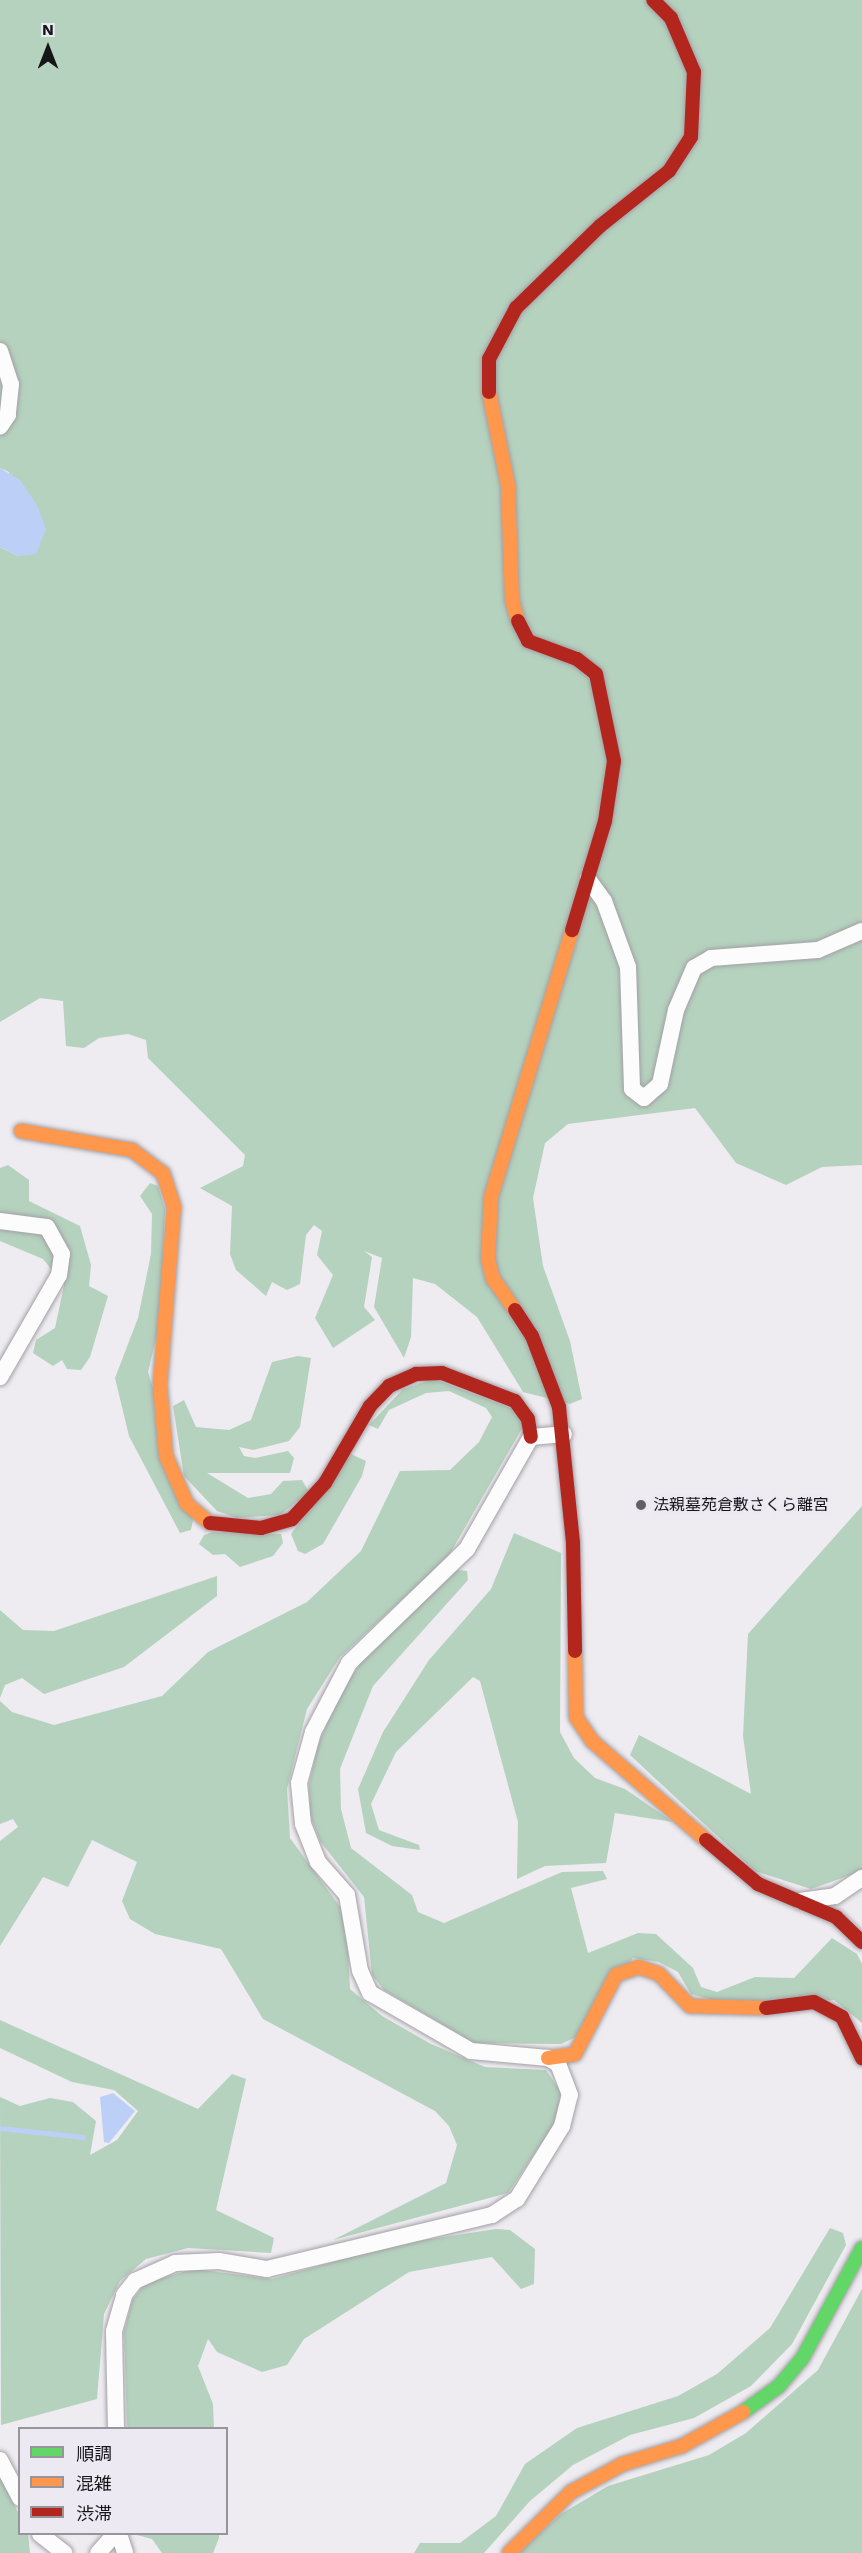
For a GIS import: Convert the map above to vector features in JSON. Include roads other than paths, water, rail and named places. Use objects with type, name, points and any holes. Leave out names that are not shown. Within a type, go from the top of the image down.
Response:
[{"type":"street","points":[[653,0],[671,18],[694,72],[691,137],[669,171],[600,225],[516,308],[489,359],[486,378],[508,485],[512,600],[520,626],[528,641],[577,659],[596,674],[611,725],[610,797],[588,879],[491,1197],[486,1239],[493,1279],[532,1336],[564,1434],[573,1543],[576,1717],[592,1741],[649,1785],[722,1856],[758,1884],[836,1917],[862,1942]]},
{"type":"street","points":[[0,351],[11,384],[9,415],[0,427]]},
{"type":"street","points":[[588,879],[604,901],[628,968],[632,1089],[644,1098],[660,1084],[678,1002],[694,968],[711,958],[818,950],[862,930]]},
{"type":"street","points":[[21,1131],[132,1150],[163,1173],[174,1207],[160,1385],[166,1456],[187,1504],[212,1524],[261,1528],[292,1519],[325,1483],[370,1406],[389,1386],[416,1374],[442,1373],[515,1401],[528,1419],[531,1437],[467,1549],[349,1663],[313,1732],[299,1783],[303,1824],[318,1862],[347,1895],[360,1971],[370,1993],[471,2051],[548,2058],[575,2054],[616,1976],[639,1967],[659,1974],[690,2006],[737,2011],[814,2002],[842,2017],[862,2058]]},
{"type":"street","points":[[0,1221],[47,1227],[62,1254],[59,1275],[0,1377]]},
{"type":"street","points":[[531,1437],[564,1434]]},
{"type":"street","points":[[799,1901],[835,1896],[862,1878]]},
{"type":"street","points":[[116,2427],[114,2331],[124,2295],[135,2281],[154,2269],[198,2260],[267,2269],[507,2207],[545,2158],[569,2111],[567,2082],[548,2058]]},
{"type":"street","points":[[509,2553],[571,2492],[623,2464],[682,2446],[728,2423],[779,2386],[802,2359],[862,2248]]},
{"type":"street","points":[[0,2460],[18,2494]]},
{"type":"street","points":[[41,2535],[64,2553]]},
{"type":"street","points":[[98,2553],[116,2535]]},
{"type":"street","points":[[117,2535],[125,2553]]},
{"type":"water","points":[[0,468],[20,480],[37,505],[46,529],[36,554],[18,556],[0,547]]},
{"type":"water","points":[[113,2093],[135,2111],[109,2143],[104,2142],[100,2097]]},
{"type":"waterway","points":[[0,2128],[83,2137]]},
{"type":"place","name":"法親墓苑倉敷さくら離宮","points":[[641,1505]]}]
